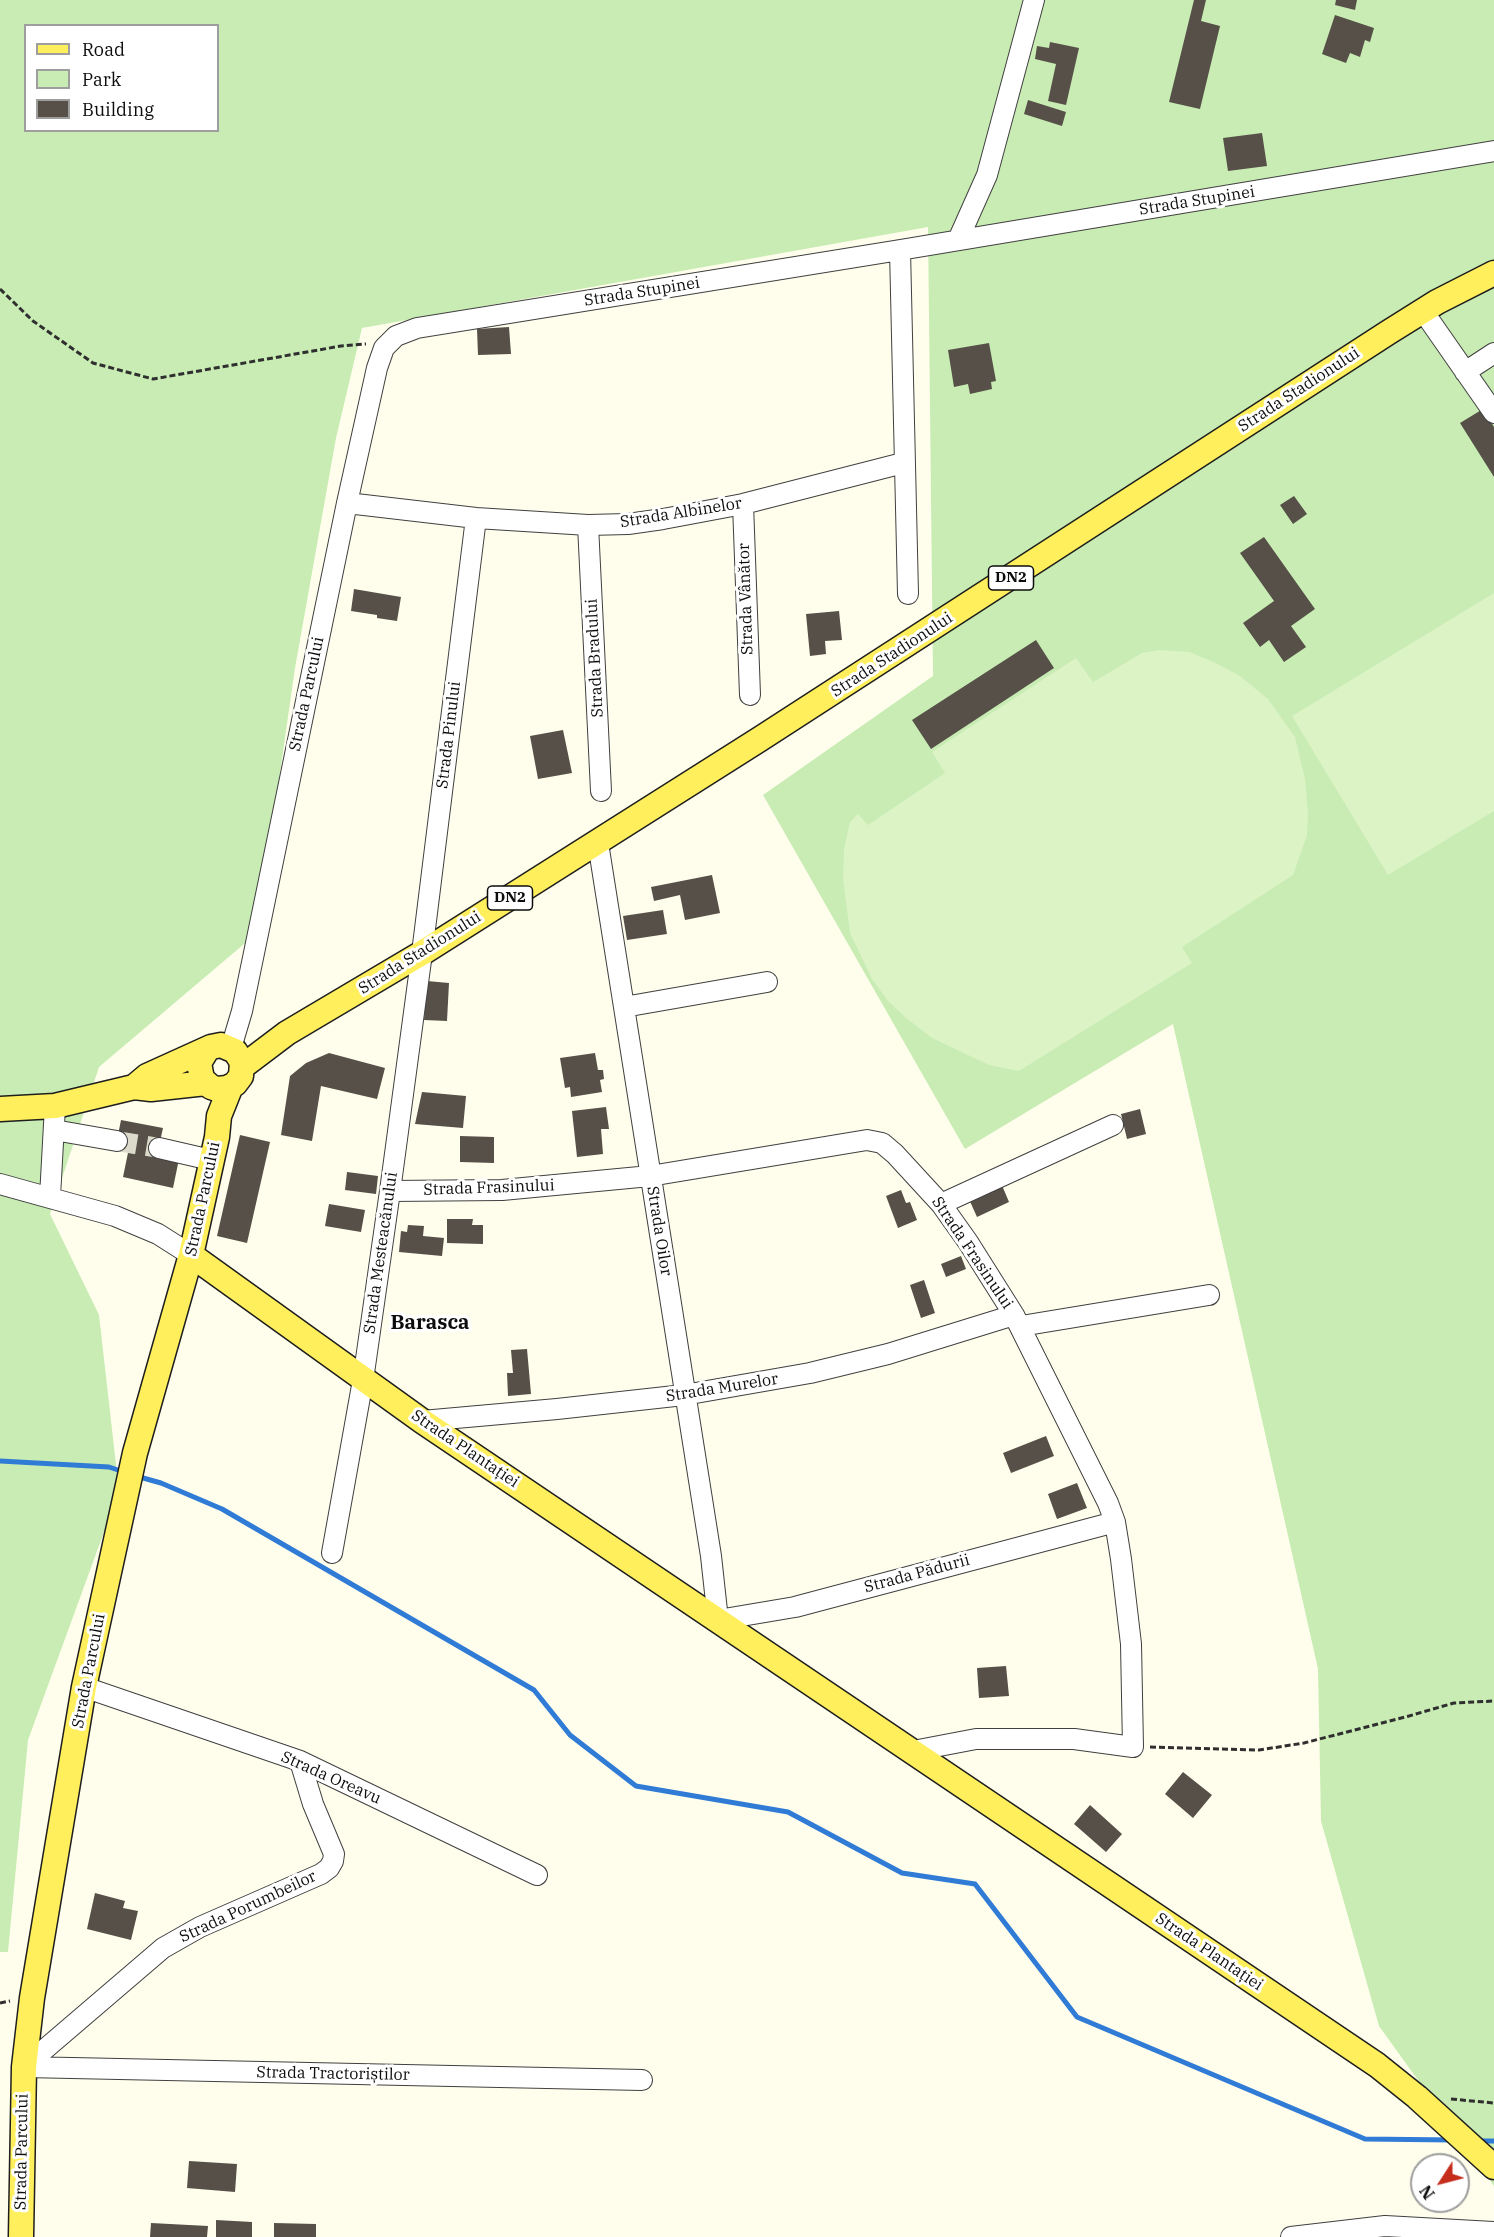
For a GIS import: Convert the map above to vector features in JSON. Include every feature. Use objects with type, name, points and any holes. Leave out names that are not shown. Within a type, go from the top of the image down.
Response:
[{"type":"main road","name":"Strada Stadionului","points":[[226,1070],[422,953],[598,843],[1423,311],[1494,273]]},
{"type":"main road","name":"DN2","points":[[0,1109],[54,1118],[134,1087],[147,1076],[221,1045],[226,1070],[151,1089],[134,1087]]},
{"type":"main road","points":[[207,1050],[201,1058],[199,1068],[202,1079],[226,1070]]},
{"type":"main road","name":"Strada Parcului","points":[[21,2237],[24,2067],[32,1998],[84,1687],[135,1453],[191,1255],[211,1160],[226,1070]]},
{"type":"main road","name":"Strada Plantației","points":[[191,1255],[363,1380],[1377,2065],[1418,2097],[1486,2159]]},
{"type":"street","points":[[958,240],[987,175],[1034,0]]},
{"type":"street","name":"Strada Stupinei","points":[[389,342],[396,336],[417,328],[1494,152]]},
{"type":"street","points":[[900,250],[903,463],[908,594]]},
{"type":"street","points":[[1423,311],[1494,413]]},
{"type":"street","name":"Strada Parcului","points":[[226,1070],[242,1011],[346,503],[377,368],[380,357],[389,342]]},
{"type":"street","points":[[1465,372],[1494,353]]},
{"type":"street","name":"Strada Albinelor","points":[[346,503],[476,518],[588,525],[628,524],[743,504],[903,463]]},
{"type":"street","name":"Strada Vânător","points":[[743,504],[750,695]]},
{"type":"street","name":"Strada Pinului","points":[[422,953],[476,518]]},
{"type":"street","name":"Strada Bradului","points":[[588,525],[601,792]]},
{"type":"street","name":"Strada Oilor","points":[[598,843],[711,1556],[718,1620]]},
{"type":"street","name":"Strada Mesteacănului","points":[[332,1553],[363,1380],[422,953]]},
{"type":"street","points":[[624,1007],[767,982]]},
{"type":"street","points":[[50,1197],[54,1118],[117,1141]]},
{"type":"street","points":[[941,1204],[1113,1125]]},
{"type":"street","name":"Strada Frasinului","points":[[390,1191],[510,1189],[650,1176],[854,1142],[882,1143],[941,1204],[1017,1320],[1108,1503],[1115,1522],[1131,1644],[1133,1747]]},
{"type":"street","points":[[159,1148],[211,1160]]},
{"type":"street","name":"Strada Plantației","points":[[0,1184],[115,1216],[158,1234],[191,1255]]},
{"type":"street","name":"Strada Murelor","points":[[422,1420],[557,1409],[684,1395],[850,1364],[1017,1320],[1209,1295]]},
{"type":"street","name":"Strada Pădurii","points":[[718,1620],[795,1607],[1115,1522]]},
{"type":"street","name":"Strada Oreavu","points":[[84,1687],[300,1761],[537,1875]]},
{"type":"street","points":[[913,1751],[976,1740],[1074,1739],[1133,1747]]},
{"type":"street","name":"Strada Porumbeilor","points":[[24,2067],[163,1948],[200,1927],[311,1879],[330,1868],[334,1854],[318,1817],[300,1761]]},
{"type":"street","name":"Strada Tractoriștilor","points":[[24,2067],[642,2080]]},
{"type":"street","points":[[1291,2237],[1383,2232],[1494,2232]]},
{"type":"path","points":[[0,289],[33,321],[93,363],[153,379],[341,346],[389,342]]},
{"type":"path","points":[[1133,1747],[1259,1750],[1304,1743],[1454,1703],[1494,1701]]},
{"type":"path","points":[[1450,2099],[1494,2103]]},
{"type":"green space","points":[[0,0],[1494,0],[1494,2186],[1379,2026],[1321,1821],[1318,1669],[1173,1024],[965,1149],[763,795],[933,676],[928,227],[362,328],[336,438],[295,668],[257,933],[99,1067],[50,1214],[99,1315],[119,1491],[28,1740],[8,1952],[0,1952]]},
{"type":"green space","points":[[1494,593],[1494,811],[1388,875],[1292,716]]},
{"type":"green space","points":[[1159,650],[1189,652],[1240,676],[1268,699],[1295,737],[1305,779],[1308,813],[1307,835],[1293,875],[1182,947],[1192,963],[1019,1071],[989,1065],[932,1038],[888,1001],[872,979],[850,933],[843,879],[844,849],[850,822],[858,814],[868,825],[945,773],[932,752],[1076,658],[1093,682],[1142,653]]},
{"type":"building","points":[[1194,0],[1206,0],[1201,21],[1220,26],[1200,109],[1169,102]]},
{"type":"building","points":[[1336,0],[1357,0],[1355,10],[1335,5]]},
{"type":"building","points":[[1335,15],[1374,28],[1370,42],[1365,40],[1360,57],[1350,53],[1346,63],[1322,54]]},
{"type":"building","points":[[1050,42],[1079,48],[1066,105],[1048,101],[1056,64],[1035,59],[1037,46],[1049,48]]},
{"type":"building","points":[[1028,100],[1066,112],[1062,126],[1024,114]]},
{"type":"building","points":[[1262,133],[1267,166],[1228,171],[1223,138]]},
{"type":"building","points":[[509,327],[511,354],[478,355],[477,329]]},
{"type":"building","points":[[989,343],[996,381],[991,382],[992,389],[970,394],[968,384],[954,387],[948,350]]},
{"type":"building","points":[[1483,409],[1494,427],[1494,477],[1460,423]]},
{"type":"building","points":[[1294,496],[1307,514],[1293,524],[1280,505]]},
{"type":"building","points":[[1264,537],[1315,609],[1291,626],[1306,647],[1284,662],[1269,640],[1260,647],[1243,623],[1274,601],[1240,553]]},
{"type":"building","points":[[354,589],[401,597],[397,621],[351,611]]},
{"type":"building","points":[[839,611],[842,640],[825,641],[826,654],[810,656],[806,614]]},
{"type":"building","points":[[1036,640],[1054,668],[931,749],[912,720]]},
{"type":"building","points":[[563,730],[572,773],[538,779],[530,736]]},
{"type":"building","points":[[712,875],[720,913],[685,920],[680,895],[654,901],[651,887]]},
{"type":"building","points":[[663,910],[667,934],[627,940],[623,916]]},
{"type":"building","points":[[427,981],[449,983],[447,1021],[424,1020]]},
{"type":"building","points":[[329,1053],[385,1068],[377,1099],[321,1086],[312,1141],[281,1135],[290,1076],[306,1063]]},
{"type":"building","points":[[595,1053],[598,1070],[603,1070],[604,1079],[600,1080],[602,1092],[571,1097],[570,1087],[565,1088],[560,1058]]},
{"type":"building","points":[[422,1092],[466,1096],[463,1128],[415,1124]]},
{"type":"building","points":[[606,1107],[609,1129],[601,1129],[603,1154],[577,1157],[572,1111]]},
{"type":"building","points":[[1140,1109],[1146,1134],[1127,1139],[1121,1114]]},
{"type":"building","points":[[121,1120],[163,1128],[157,1155],[179,1159],[173,1188],[123,1177],[129,1148],[116,1145]]},
{"type":"building","points":[[240,1135],[270,1142],[247,1243],[217,1236]]},
{"type":"building","points":[[460,1136],[494,1137],[494,1163],[460,1162]]},
{"type":"building","points":[[347,1172],[378,1176],[376,1194],[345,1190]]},
{"type":"building","points":[[1001,1183],[1009,1202],[977,1217],[968,1197]]},
{"type":"building","points":[[901,1190],[906,1203],[910,1202],[917,1220],[898,1228],[886,1196]]},
{"type":"building","points":[[329,1204],[365,1210],[361,1232],[325,1226]]},
{"type":"building","points":[[447,1219],[473,1219],[472,1225],[483,1225],[483,1244],[447,1243]]},
{"type":"building","points":[[408,1225],[424,1226],[423,1236],[444,1238],[442,1256],[399,1252],[401,1231],[407,1232]]},
{"type":"building","points":[[961,1256],[966,1269],[946,1277],[941,1264]]},
{"type":"building","points":[[924,1280],[935,1313],[921,1318],[910,1285]]},
{"type":"building","points":[[527,1349],[531,1394],[508,1396],[507,1373],[513,1373],[511,1350]]},
{"type":"building","points":[[1046,1436],[1054,1456],[1011,1473],[1003,1453]]},
{"type":"building","points":[[1077,1483],[1087,1508],[1057,1519],[1048,1494]]},
{"type":"building","points":[[1006,1666],[1009,1696],[979,1698],[977,1668]]},
{"type":"building","points":[[1183,1772],[1212,1795],[1193,1818],[1165,1794]]},
{"type":"building","points":[[1090,1805],[1122,1834],[1106,1852],[1074,1824]]},
{"type":"building","points":[[95,1893],[125,1901],[123,1908],[138,1911],[131,1940],[87,1929]]},
{"type":"building","points":[[189,2161],[237,2164],[235,2192],[187,2188]]},
{"type":"building","points":[[216,2220],[252,2222],[252,2237],[216,2237]]},
{"type":"building","points":[[151,2223],[208,2226],[207,2237],[150,2237]]},
{"type":"building","points":[[274,2223],[316,2224],[316,2237],[274,2237]]},
{"type":"waterway","points":[[0,1461],[109,1467],[124,1472]]},
{"type":"waterway","points":[[136,1476],[161,1483],[222,1509],[534,1690],[570,1735],[636,1786],[788,1812],[902,1873],[975,1884],[1077,2017],[1365,2139],[1453,2140]]},
{"type":"waterway","points":[[1478,2141],[1494,2141]]},
{"type":"tunnel","points":[[117,1141],[159,1148]]},
{"type":"district","name":"Barasca","points":[[430,1323]]}]
